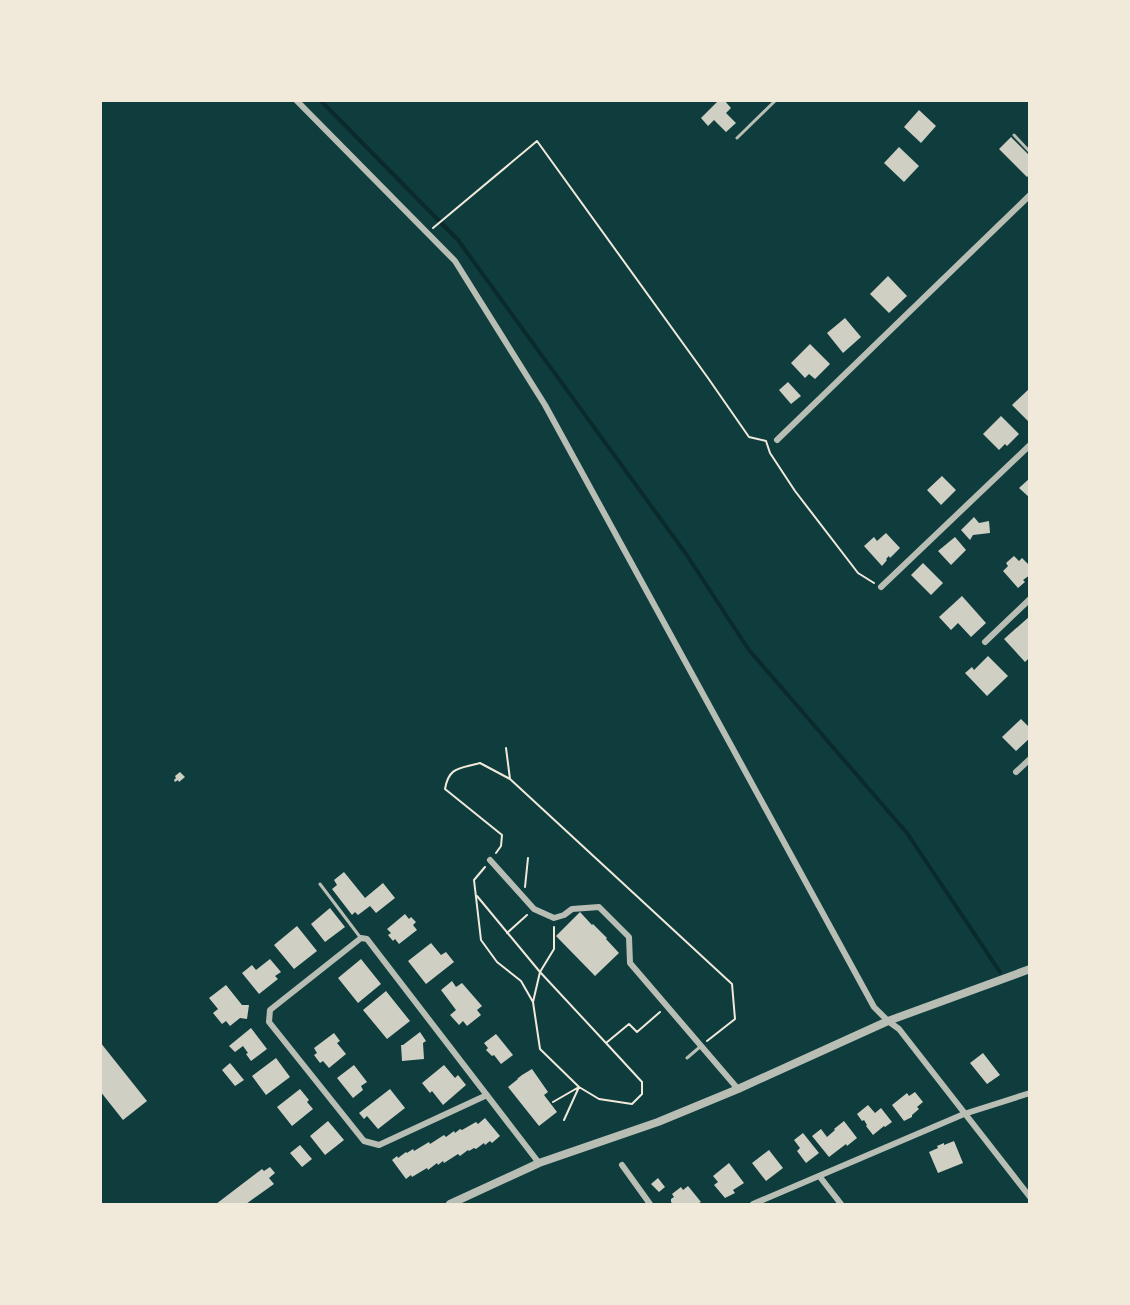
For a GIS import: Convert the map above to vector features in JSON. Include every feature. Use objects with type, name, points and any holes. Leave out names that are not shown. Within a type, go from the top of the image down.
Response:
[{"type":"street","points":[[296,100],[455,261],[546,405],[874,1008],[899,1029],[1029,1197]]},
{"type":"street","points":[[777,440],[1029,195]]},
{"type":"street","points":[[881,587],[1029,445]]},
{"type":"street","points":[[985,642],[1029,599]]},
{"type":"street","points":[[1016,772],[1029,759]]},
{"type":"street","points":[[490,860],[534,909],[554,918],[572,909],[599,907],[629,937],[630,963],[738,1089]]},
{"type":"street","points":[[487,1095],[379,1145],[364,1141],[269,1022],[270,1010],[361,938],[367,939],[487,1095],[539,1163]]},
{"type":"street","points":[[450,1204],[539,1163],[658,1122],[738,1089],[888,1021],[1029,969]]},
{"type":"street","points":[[753,1204],[964,1114],[1029,1093]]},
{"type":"street","points":[[622,1165],[650,1204]]},
{"type":"street","points":[[819,1177],[842,1204]]},
{"type":"lane","points":[[737,138],[776,100]]},
{"type":"lane","points":[[1014,135],[1029,152]]},
{"type":"lane","points":[[320,884],[361,938]]},
{"type":"lane","points":[[687,1058],[701,1046]]},
{"type":"path","points":[[436,226],[537,141],[749,437],[766,441],[770,453],[795,491],[858,573],[881,587]]},
{"type":"path","points":[[506,748],[510,779]]},
{"type":"path","points":[[476,895],[540,972],[642,1082],[642,1094],[632,1104],[599,1099],[579,1087],[540,1049],[533,1002],[521,981],[497,962],[482,940],[476,895],[474,880],[501,846],[502,835],[445,789],[447,777],[454,770],[480,763],[510,779],[732,984],[735,1019],[701,1046]]},
{"type":"path","points":[[524,898],[528,858]]},
{"type":"path","points":[[507,933],[534,909]]},
{"type":"path","points":[[533,1002],[540,972],[554,949],[554,918]]},
{"type":"path","points":[[606,1043],[629,1024],[637,1032],[667,1007]]},
{"type":"path","points":[[553,1102],[579,1087]]},
{"type":"path","points":[[564,1120],[579,1087]]},
{"type":"building","points":[[719,100],[724,100],[731,108],[726,113],[736,123],[726,132],[714,120],[708,126],[701,118]]},
{"type":"building","points":[[919,110],[936,126],[921,143],[904,127]]},
{"type":"building","points":[[1011,137],[1030,156],[1030,174],[1027,177],[999,149]]},
{"type":"building","points":[[899,147],[919,166],[904,182],[884,163]]},
{"type":"building","points":[[888,276],[907,296],[889,313],[870,294]]},
{"type":"building","points":[[845,318],[861,337],[843,353],[827,333]]},
{"type":"building","points":[[810,344],[830,364],[815,379],[809,374],[805,378],[791,363]]},
{"type":"building","points":[[788,382],[801,396],[791,404],[779,390]]},
{"type":"building","points":[[1030,388],[1030,423],[1012,405]]},
{"type":"building","points":[[1001,416],[1019,434],[1007,446],[1005,444],[999,450],[983,434]]},
{"type":"building","points":[[942,476],[956,490],[941,505],[927,490]]},
{"type":"building","points":[[1030,478],[1030,498],[1019,488]]},
{"type":"building","points":[[974,517],[979,523],[989,521],[990,533],[973,535],[970,540],[961,530]]},
{"type":"building","points":[[886,533],[900,548],[886,559],[882,566],[864,546],[874,537],[877,541]]},
{"type":"building","points":[[955,537],[966,550],[951,565],[938,551]]},
{"type":"building","points":[[1014,556],[1019,561],[1022,558],[1030,566],[1030,575],[1018,588],[1003,571],[1008,566],[1006,563]]},
{"type":"building","points":[[923,563],[943,583],[931,595],[911,575]]},
{"type":"building","points":[[962,596],[986,623],[971,637],[958,623],[951,630],[939,617]]},
{"type":"building","points":[[1030,616],[1030,657],[1025,662],[1004,639]]},
{"type":"building","points":[[988,656],[1008,676],[987,696],[965,673],[972,667],[974,670]]},
{"type":"building","points":[[1021,719],[1030,728],[1030,738],[1016,751],[1002,737]]},
{"type":"building","points":[[180,772],[185,777],[175,782],[175,776]]},
{"type":"building","points":[[344,872],[365,898],[383,883],[395,898],[376,913],[370,906],[358,915],[355,912],[352,915],[332,889],[337,885],[334,880]]},
{"type":"building","points":[[330,908],[345,927],[325,942],[311,924]]},
{"type":"building","points":[[580,912],[619,953],[595,976],[556,936]]},
{"type":"building","points":[[405,914],[416,922],[413,925],[417,930],[399,944],[388,935],[391,933],[387,929]]},
{"type":"building","points":[[297,926],[317,951],[294,969],[274,945]]},
{"type":"building","points":[[431,943],[441,955],[446,952],[454,962],[426,984],[408,961]]},
{"type":"building","points":[[270,959],[281,972],[275,976],[278,979],[259,994],[242,973],[252,965],[256,970]]},
{"type":"building","points":[[361,959],[381,984],[358,1003],[338,978]]},
{"type":"building","points":[[452,981],[456,987],[462,983],[482,1006],[477,1010],[481,1015],[467,1026],[463,1021],[459,1025],[450,1015],[456,1010],[441,990]]},
{"type":"building","points":[[226,985],[242,1005],[249,1005],[247,1019],[240,1018],[230,1026],[226,1021],[222,1024],[213,1013],[218,1009],[209,998]]},
{"type":"building","points":[[386,991],[410,1021],[387,1039],[363,1010]]},
{"type":"building","points":[[251,1028],[267,1049],[251,1061],[243,1046],[235,1052],[229,1046]]},
{"type":"building","points":[[420,1032],[426,1041],[423,1043],[424,1059],[402,1061],[401,1045]]},
{"type":"building","points":[[334,1033],[340,1041],[337,1043],[346,1054],[329,1068],[323,1061],[320,1063],[314,1055],[317,1053],[314,1048]]},
{"type":"building","points":[[496,1034],[513,1055],[501,1064],[494,1055],[492,1056],[486,1050],[488,1048],[484,1043]]},
{"type":"building","points":[[100,1042],[147,1101],[123,1120],[100,1091]]},
{"type":"building","points":[[983,1053],[1000,1075],[987,1084],[970,1063]]},
{"type":"building","points":[[276,1058],[290,1077],[266,1095],[252,1076]]},
{"type":"building","points":[[230,1063],[244,1080],[235,1086],[222,1070]]},
{"type":"building","points":[[354,1065],[367,1082],[361,1086],[363,1090],[353,1098],[337,1078]]},
{"type":"building","points":[[444,1065],[455,1078],[458,1075],[466,1085],[443,1105],[422,1083]]},
{"type":"building","points":[[532,1069],[548,1092],[544,1095],[557,1112],[539,1126],[508,1087]]},
{"type":"building","points":[[300,1089],[313,1109],[292,1126],[277,1107]]},
{"type":"building","points":[[390,1089],[405,1108],[378,1129],[367,1116],[364,1119],[359,1113]]},
{"type":"building","points":[[915,1092],[923,1102],[917,1107],[919,1109],[912,1117],[904,1121],[892,1105],[907,1093],[909,1096]]},
{"type":"building","points":[[868,1105],[875,1113],[881,1108],[892,1122],[873,1135],[864,1120],[862,1121],[857,1114]]},
{"type":"building","points":[[485,1118],[500,1136],[492,1143],[490,1141],[485,1145],[484,1143],[476,1149],[468,1150],[460,1156],[458,1154],[444,1163],[443,1161],[438,1165],[437,1163],[428,1170],[427,1168],[406,1179],[392,1160],[429,1142],[430,1144],[444,1135],[446,1137],[476,1122],[478,1124]]},
{"type":"building","points":[[328,1121],[344,1140],[325,1155],[310,1136]]},
{"type":"building","points":[[844,1121],[857,1138],[829,1157],[812,1136],[821,1129],[827,1137]]},
{"type":"building","points":[[803,1133],[819,1153],[806,1163],[797,1151],[800,1148],[794,1140]]},
{"type":"building","points":[[954,1141],[963,1163],[938,1173],[929,1152],[938,1148],[937,1146]]},
{"type":"building","points":[[300,1145],[312,1159],[302,1167],[290,1153]]},
{"type":"building","points":[[769,1150],[783,1168],[766,1181],[752,1163]]},
{"type":"building","points":[[729,1163],[744,1183],[733,1190],[735,1193],[725,1198],[714,1185],[718,1182],[713,1176]]},
{"type":"building","points":[[270,1167],[275,1173],[269,1178],[274,1184],[246,1204],[216,1204],[262,1169],[264,1171]]},
{"type":"building","points":[[658,1178],[665,1187],[659,1192],[651,1184]]},
{"type":"building","points":[[688,1186],[701,1202],[673,1204],[672,1194],[681,1187],[683,1190]]},
{"type":"waterway","points":[[320,100],[458,240],[686,554],[749,650],[907,833],[1000,972]]}]
